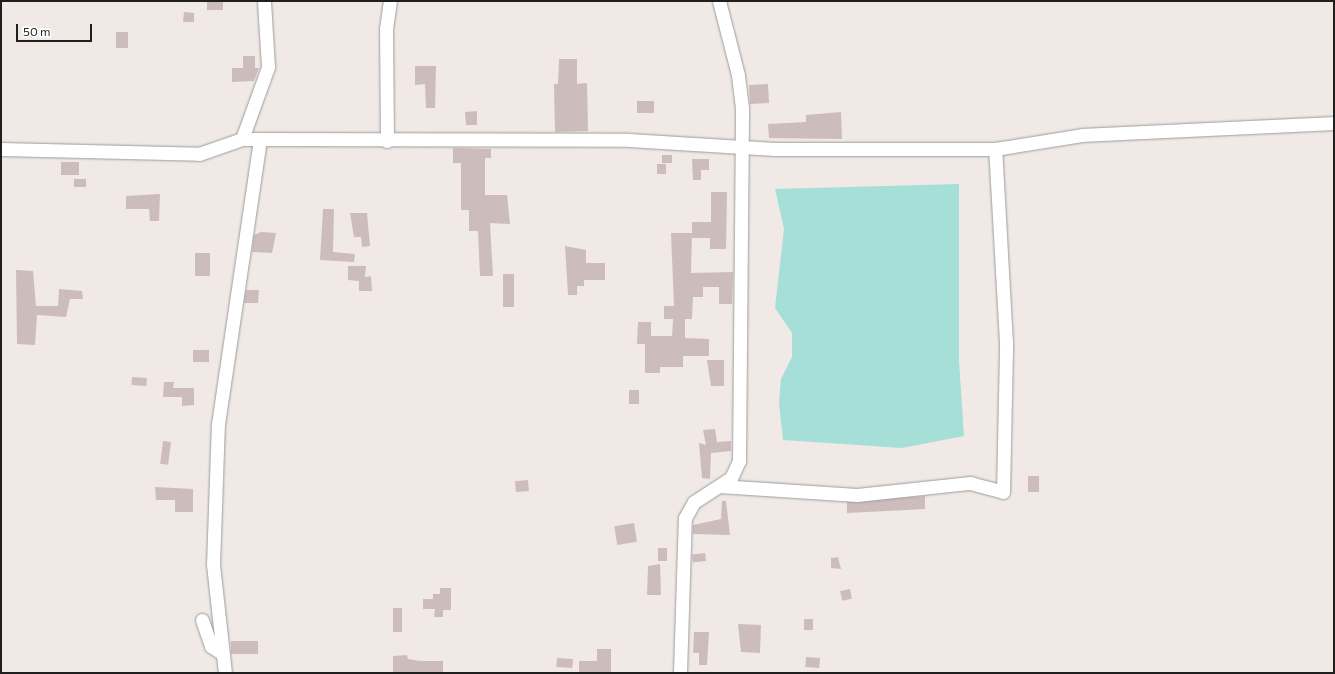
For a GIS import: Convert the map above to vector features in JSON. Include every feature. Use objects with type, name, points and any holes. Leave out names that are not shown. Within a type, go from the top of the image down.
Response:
[{"type":"street","points":[[242,139],[268,67],[264,1]]},
{"type":"street","points":[[387,141],[386,29],[390,1]]},
{"type":"street","points":[[680,673],[685,518],[694,502],[731,478],[738,461],[740,146],[742,108],[738,75],[719,1]]},
{"type":"street","points":[[1,149],[199,154],[242,139],[387,141],[629,140],[740,146],[995,150],[1082,135],[1334,123]]},
{"type":"street","points":[[225,673],[214,565],[218,424],[260,140]]},
{"type":"street","points":[[719,486],[857,495],[970,483],[1003,492],[1006,343],[995,150]]},
{"type":"street","points":[[202,620],[211,646],[223,654]]},
{"type":"water","points":[[959,184],[959,361],[964,436],[902,448],[783,440],[779,403],[781,379],[792,357],[792,333],[775,308],[784,229],[775,189]]},
{"type":"building","points":[[207,1],[223,1],[223,10],[207,10]]},
{"type":"building","points":[[184,12],[194,13],[194,22],[183,22]]},
{"type":"building","points":[[116,32],[128,32],[128,48],[116,48]]},
{"type":"building","points":[[243,56],[255,56],[255,68],[259,68],[254,81],[232,82],[232,68],[243,68]]},
{"type":"building","points":[[559,59],[577,59],[577,84],[587,83],[588,131],[555,132],[554,84],[558,84]]},
{"type":"building","points":[[415,66],[436,66],[435,108],[426,108],[425,84],[415,85]]},
{"type":"building","points":[[768,84],[769,103],[750,104],[749,85]]},
{"type":"building","points":[[637,101],[654,101],[654,113],[637,113]]},
{"type":"building","points":[[477,111],[477,125],[466,125],[465,112]]},
{"type":"building","points":[[841,112],[842,139],[769,138],[768,124],[806,122],[806,115]]},
{"type":"building","points":[[453,148],[491,149],[491,158],[485,158],[485,195],[507,195],[510,224],[490,223],[493,276],[480,276],[478,231],[469,231],[469,210],[461,210],[461,163],[453,163]]},
{"type":"building","points":[[662,155],[672,155],[672,163],[662,163]]},
{"type":"building","points":[[692,159],[709,159],[709,170],[701,170],[701,180],[693,180]]},
{"type":"building","points":[[61,162],[79,162],[79,175],[61,175]]},
{"type":"building","points":[[657,164],[666,164],[666,174],[657,174]]},
{"type":"building","points":[[74,179],[86,179],[86,187],[74,187]]},
{"type":"building","points":[[711,192],[727,192],[726,249],[710,249],[710,238],[692,238],[692,222],[711,222]]},
{"type":"building","points":[[160,194],[159,221],[150,221],[149,209],[126,209],[126,196]]},
{"type":"building","points":[[323,209],[334,209],[333,252],[355,254],[354,262],[320,260]]},
{"type":"building","points":[[350,213],[367,213],[370,246],[362,247],[361,237],[354,237]]},
{"type":"building","points":[[261,232],[276,233],[272,253],[252,252],[254,235]]},
{"type":"building","points":[[671,233],[692,233],[691,273],[733,272],[732,304],[719,304],[719,287],[703,287],[703,297],[693,297],[692,319],[685,319],[685,338],[709,339],[709,356],[683,356],[683,367],[660,367],[660,373],[645,373],[645,344],[637,344],[638,322],[651,322],[651,336],[672,336],[673,319],[664,319],[664,306],[674,306]]},
{"type":"building","points":[[565,246],[586,250],[586,263],[605,263],[605,280],[584,280],[584,286],[577,286],[577,295],[568,295]]},
{"type":"building","points":[[195,253],[210,253],[210,276],[195,276]]},
{"type":"building","points":[[348,266],[366,266],[365,277],[371,276],[372,291],[359,291],[359,281],[348,280]]},
{"type":"building","points":[[16,270],[33,271],[36,306],[58,306],[59,289],[82,291],[83,299],[70,299],[66,317],[37,315],[35,345],[17,344]]},
{"type":"building","points":[[503,274],[514,274],[514,307],[503,307]]},
{"type":"building","points":[[246,290],[259,290],[258,303],[244,303]]},
{"type":"building","points":[[193,350],[209,350],[209,362],[193,362]]},
{"type":"building","points":[[707,360],[724,360],[724,386],[711,386]]},
{"type":"building","points":[[132,377],[147,378],[146,386],[131,385]]},
{"type":"building","points":[[164,382],[174,382],[173,388],[194,388],[194,405],[182,406],[182,397],[163,397]]},
{"type":"building","points":[[629,390],[639,390],[639,404],[629,404]]},
{"type":"building","points":[[715,429],[717,442],[731,441],[731,451],[711,453],[710,479],[702,478],[699,443],[706,445],[703,430]]},
{"type":"building","points":[[163,441],[171,442],[168,465],[160,464]]},
{"type":"building","points":[[1028,476],[1039,476],[1039,492],[1028,492]]},
{"type":"building","points":[[528,480],[529,491],[516,492],[515,481]]},
{"type":"building","points":[[155,487],[193,489],[193,512],[175,512],[175,500],[156,500]]},
{"type":"building","points":[[925,496],[925,509],[847,513],[847,502]]},
{"type":"building","points":[[722,501],[726,501],[730,535],[693,534],[693,525],[721,519]]},
{"type":"building","points":[[634,523],[637,542],[617,545],[614,526]]},
{"type":"building","points":[[658,548],[667,548],[667,561],[658,561]]},
{"type":"building","points":[[705,553],[706,561],[693,563],[692,555]]},
{"type":"building","points":[[838,557],[841,569],[831,568],[831,558]]},
{"type":"building","points":[[660,564],[661,595],[647,595],[648,566]]},
{"type":"building","points":[[440,588],[451,588],[451,610],[443,610],[443,617],[434,617],[435,609],[423,609],[423,599],[433,599],[433,594],[440,594]]},
{"type":"building","points":[[850,589],[852,599],[842,601],[840,591]]},
{"type":"building","points":[[393,608],[402,608],[402,632],[393,632]]},
{"type":"building","points":[[804,619],[813,619],[813,630],[804,630]]},
{"type":"building","points":[[738,624],[761,625],[760,653],[741,652]]},
{"type":"building","points":[[694,632],[709,632],[707,665],[699,665],[699,653],[693,653]]},
{"type":"building","points":[[231,641],[258,641],[258,654],[231,654]]},
{"type":"building","points":[[597,649],[611,649],[611,673],[579,673],[579,661],[597,661]]},
{"type":"building","points":[[407,655],[408,659],[420,661],[443,661],[443,673],[393,672],[393,656]]},
{"type":"building","points":[[806,657],[820,658],[819,668],[805,667]]},
{"type":"building","points":[[557,658],[573,659],[572,668],[556,667]]}]
